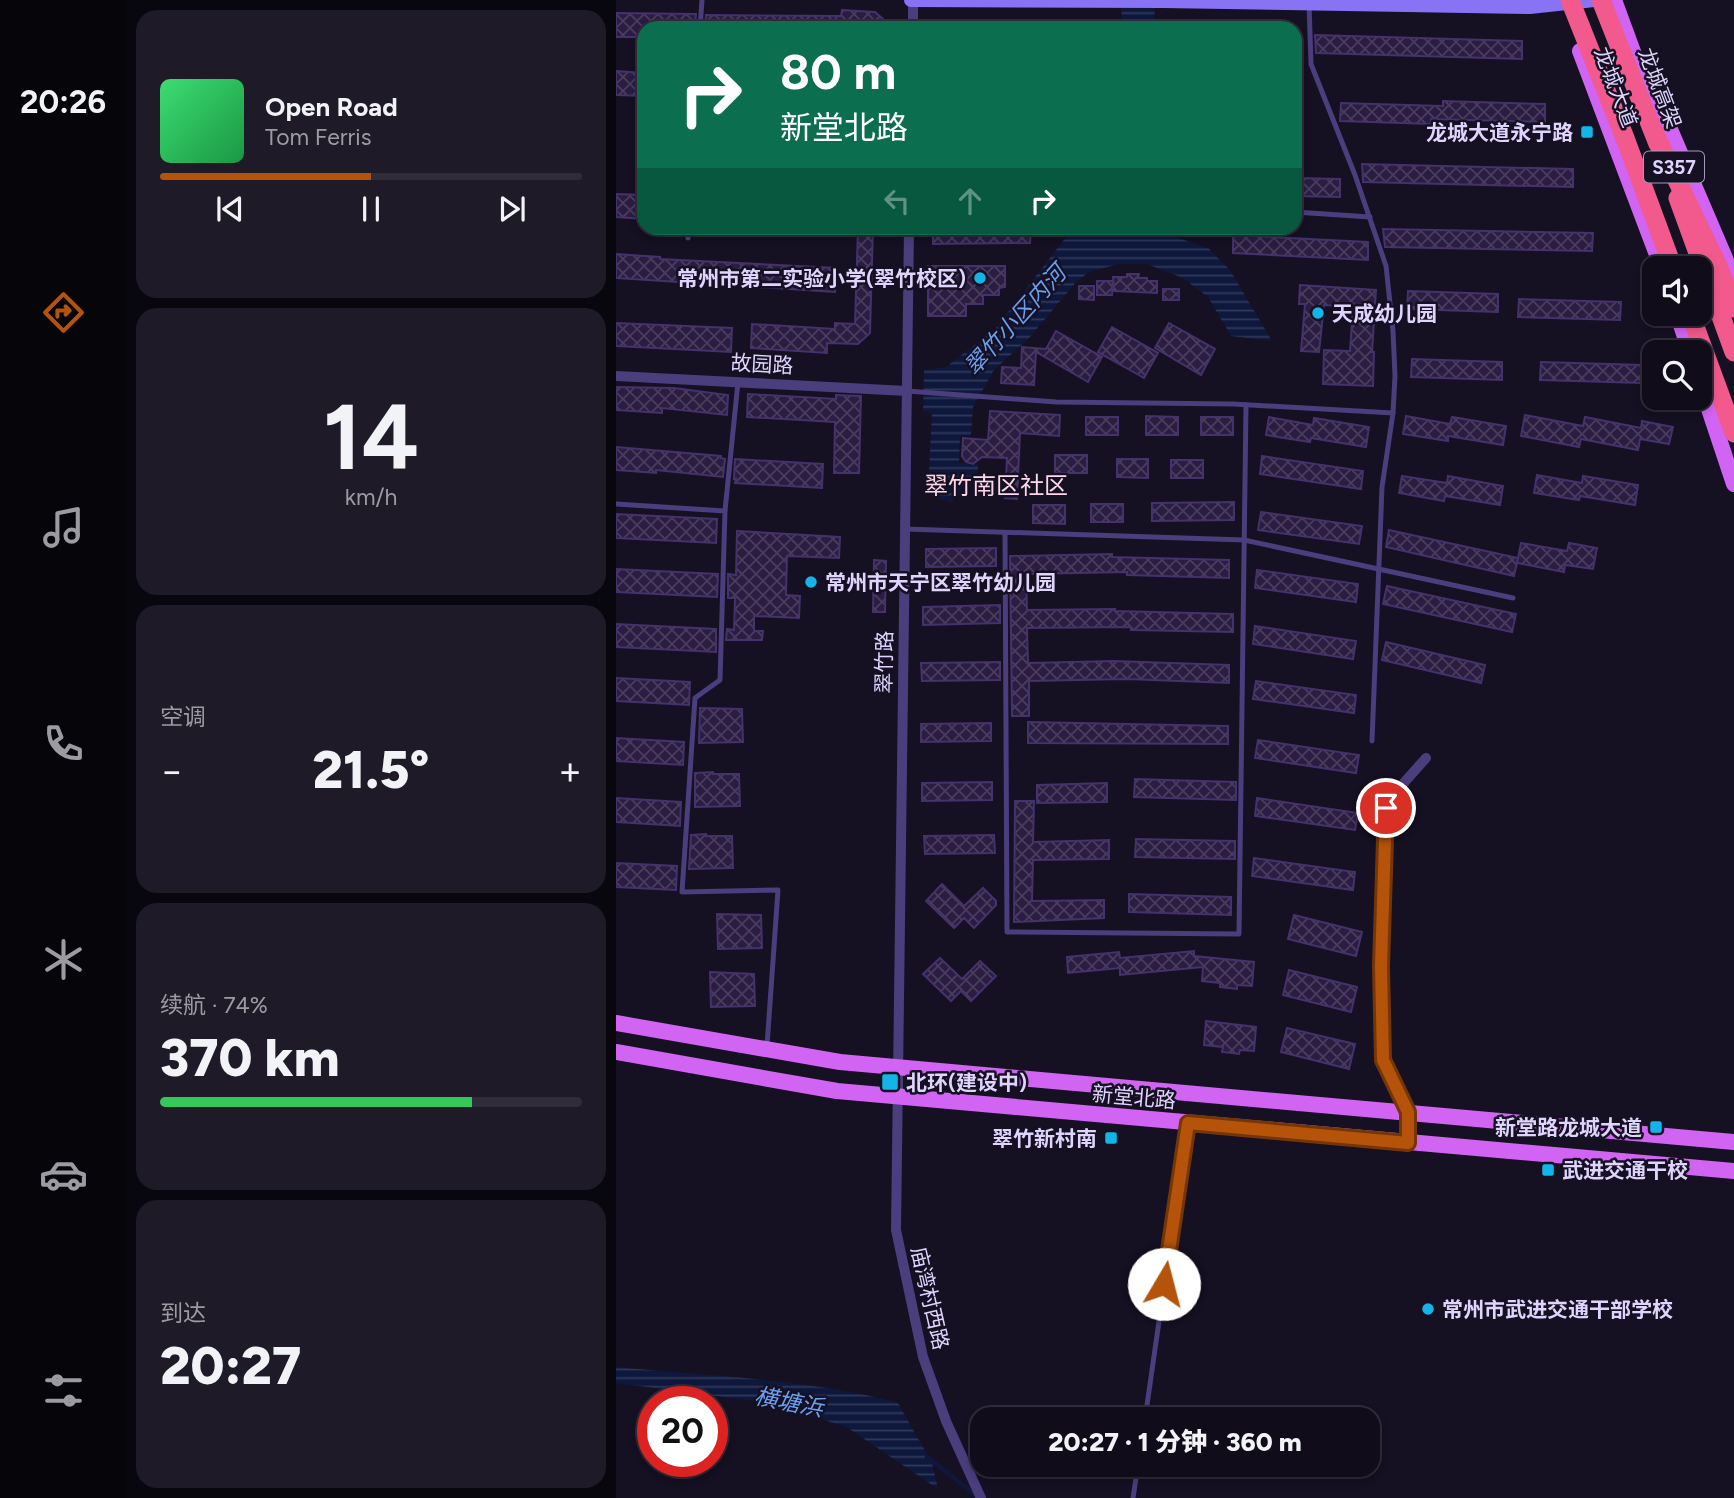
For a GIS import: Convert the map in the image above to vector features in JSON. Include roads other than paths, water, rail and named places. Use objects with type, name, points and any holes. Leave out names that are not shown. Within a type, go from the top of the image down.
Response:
[{"type":"highway","name":"龙城高架","points":[[1601,0],[1652,128],[1734,352]]},
{"type":"highway","points":[[1560,1],[1625,138],[1669,256]]},
{"type":"highway","points":[[1652,128],[1718,266],[1734,308]]},
{"type":"highway","points":[[1695,326],[1734,433]]},
{"type":"main road","points":[[912,0],[1309,1],[1530,7],[1560,1],[1594,0]]},
{"type":"main road","points":[[1614,0],[1734,279]]},
{"type":"main road","name":"龙城大道","points":[[1614,0],[1734,334]]},
{"type":"main road","name":"龙城大道","points":[[1560,1],[1657,256]]},
{"type":"main road","points":[[1709,410],[1734,484]]},
{"type":"main road","name":"新堂北路","points":[[616,1023],[840,1062],[1734,1142]]},
{"type":"main road","name":"新堂北路","points":[[616,1052],[837,1091],[1734,1171]]},
{"type":"street","points":[[912,0],[913,21]]},
{"type":"street","name":"翠竹路","points":[[896,1097],[909,235]]},
{"type":"street","name":"故园路","points":[[616,376],[907,390]]},
{"type":"street","points":[[1408,1143],[1408,1112],[1383,1060],[1381,966],[1386,808],[1393,795],[1426,758]]},
{"type":"street","name":"庙湾村西路","points":[[896,1097],[896,1230],[908,1293],[923,1357],[946,1421],[981,1498]]},
{"type":"lane","points":[[700,21],[702,0]]},
{"type":"lane","points":[[1309,1],[1311,64],[1387,265],[1394,354],[1393,413],[1382,487],[1372,741]]},
{"type":"lane","points":[[1302,212],[1370,217]]},
{"type":"lane","points":[[738,382],[725,510],[720,680],[695,698],[682,892],[778,890],[767,1049]]},
{"type":"lane","points":[[907,390],[1056,402],[1246,405],[1393,413]]},
{"type":"lane","points":[[1005,533],[1007,932],[1239,934],[1246,405]]},
{"type":"lane","points":[[616,504],[725,510]]},
{"type":"lane","points":[[905,529],[1244,540],[1513,598]]},
{"type":"lane","points":[[1147,1407],[1188,1123]]},
{"type":"lane","points":[[1133,1498],[1136,1477]]},
{"type":"water","points":[[1122,0],[1155,0],[1154,21],[1121,21]]},
{"type":"water","name":"翠竹小区内河","points":[[1068,235],[1169,235],[1208,248],[1230,270],[1272,341],[1231,336],[1208,297],[1183,278],[1147,264],[1119,264],[1089,272],[1076,282],[1029,338],[994,370],[973,407],[971,435],[960,436],[959,463],[978,464],[978,477],[971,477],[970,486],[962,486],[960,494],[953,495],[953,502],[934,498],[928,489],[932,413],[923,411],[924,370],[946,367],[995,329]]},
{"type":"water","points":[[616,1367],[795,1383],[898,1403],[932,1463],[938,1489],[848,1428],[778,1404],[728,1398],[728,1386],[639,1386],[616,1383]]},
{"type":"waterway","name":"横塘浜","points":[[927,1457],[978,1497]]},
{"type":"place","name":"龙城大道永宁路","points":[[1587,132]]},
{"type":"place","name":"常州市第二实验小学(翠竹校区)","points":[[980,278]]},
{"type":"place","name":"天成幼儿园","points":[[1318,313]]},
{"type":"place","name":"常州市天宁区翠竹幼儿园","points":[[811,582]]},
{"type":"place","name":"北环(建设中)","points":[[890,1082]]},
{"type":"place","name":"新堂路龙城大道","points":[[1656,1127]]},
{"type":"place","name":"翠竹新村南","points":[[1111,1138]]},
{"type":"place","name":"武进交通干校","points":[[1548,1170]]},
{"type":"place","name":"常州市武进交通干部学校","points":[[1428,1309]]},
{"type":"district","name":"翠竹南区社区","points":[[996,485]]}]
